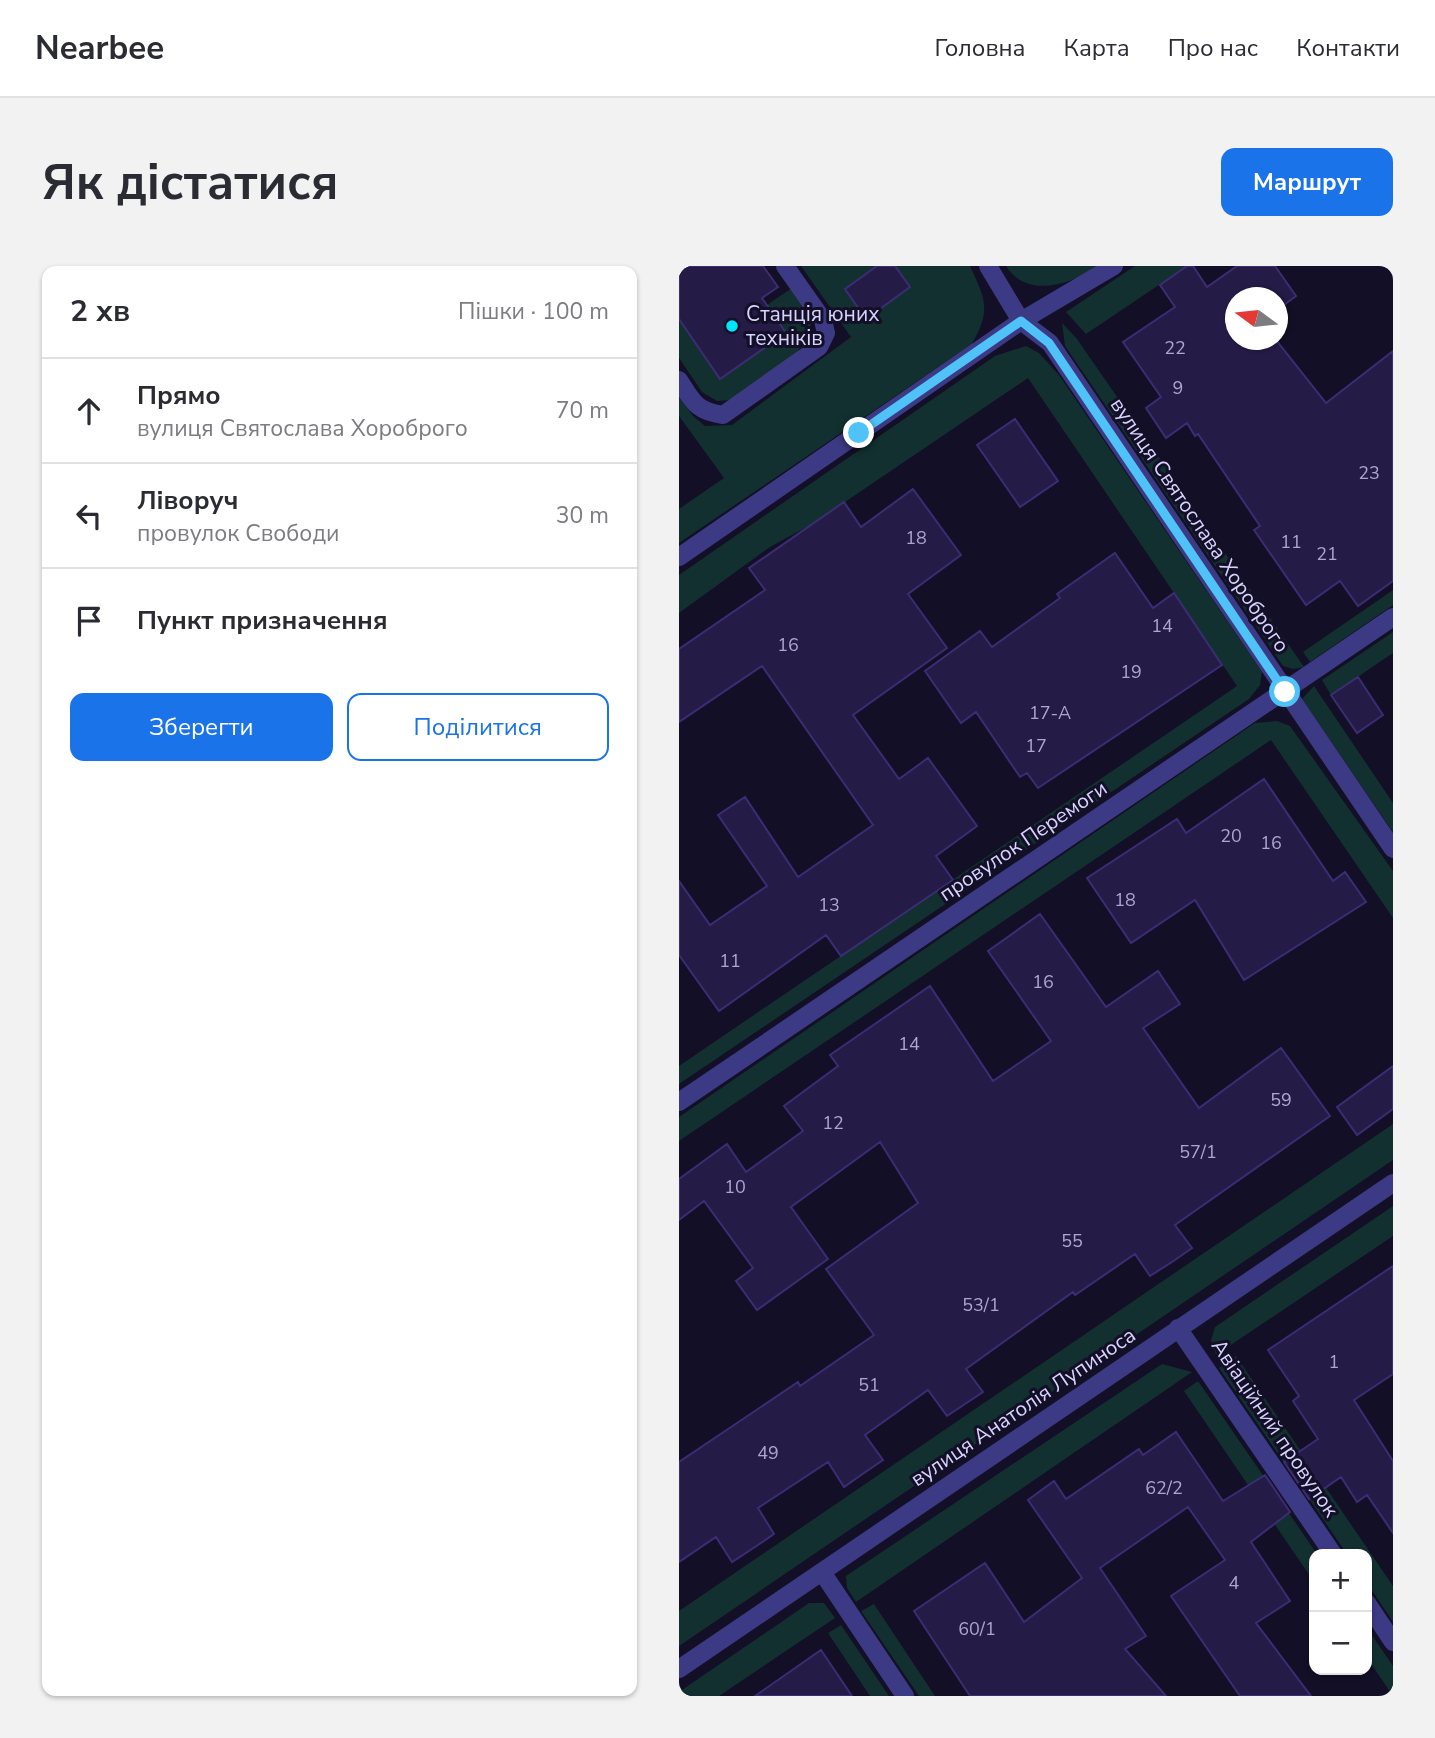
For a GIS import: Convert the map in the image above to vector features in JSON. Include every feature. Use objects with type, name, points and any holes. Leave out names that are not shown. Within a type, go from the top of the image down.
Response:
[{"type":"street","points":[[679,380],[695,404],[705,412],[723,415],[819,347],[826,333],[823,320],[785,266]]},
{"type":"street","name":"вулиця Святослава Хороброго","points":[[988,266],[1021,321],[1049,343],[1393,849]]},
{"type":"street","points":[[679,557],[1021,321],[1114,266]]},
{"type":"street","name":"провулок Перемоги","points":[[679,1102],[1393,617]]},
{"type":"street","name":"вулиця Анатолія Лупиноса","points":[[679,1669],[1393,1183]]},
{"type":"street","name":"Авіаційний провулок","points":[[1178,1328],[1330,1549]]},
{"type":"street","points":[[822,1572],[905,1696]]},
{"type":"street","points":[[1372,1610],[1393,1642]]},
{"type":"green space","points":[[801,266],[970,266],[983,297],[982,322],[972,344],[679,543],[679,509],[724,478],[679,416],[679,397],[693,416],[705,426],[732,425],[851,337]]},
{"type":"green space","points":[[1006,266],[1098,266],[1075,279],[1049,286],[1037,286],[1025,283]]},
{"type":"green space","points":[[1135,266],[1187,266],[1086,334],[1066,312]]},
{"type":"green space","points":[[792,288],[811,319],[810,333],[797,352],[732,400],[717,401],[702,392],[679,358],[679,319],[720,379],[785,333],[767,305]]},
{"type":"green space","points":[[1062,323],[1077,339],[1304,667],[1293,669],[1283,666],[1065,346]]},
{"type":"green space","points":[[1026,346],[1039,353],[1059,375],[1262,672],[1260,685],[1249,699],[679,1084],[679,1066],[1237,686],[1028,378],[814,523],[770,547],[679,613],[679,575],[995,356]]},
{"type":"green space","points":[[1393,590],[1393,605],[1310,662],[1303,652]]},
{"type":"green space","points":[[1393,632],[1393,653],[1331,695],[1322,680]]},
{"type":"green space","points":[[1314,686],[1393,803],[1393,832],[1302,699]]},
{"type":"green space","points":[[1277,721],[1290,726],[1393,871],[1393,918],[1271,740],[679,1141],[679,1117],[1255,723]]},
{"type":"green space","points":[[1393,1124],[1393,1160],[679,1646],[679,1611]]},
{"type":"green space","points":[[1393,1206],[1393,1236],[1216,1355],[1211,1340],[1215,1327]]},
{"type":"green space","points":[[1236,1356],[1368,1549],[1344,1549],[1219,1368]]},
{"type":"green space","points":[[1162,1364],[1192,1372],[856,1602],[847,1588],[846,1576]]},
{"type":"green space","points":[[1198,1381],[1314,1549],[1309,1549],[1309,1575],[1184,1391]]},
{"type":"green space","points":[[1372,1555],[1393,1586],[1393,1622],[1372,1590]]},
{"type":"green space","points":[[809,1603],[824,1603],[835,1618],[719,1696],[679,1696],[679,1692]]},
{"type":"green space","points":[[874,1604],[935,1696],[919,1696],[861,1611]]},
{"type":"green space","points":[[841,1625],[889,1696],[870,1696],[828,1633]]},
{"type":"green space","points":[[1372,1635],[1393,1666],[1393,1696],[1372,1665]]},
{"type":"building","name":"Станція юних техніків","points":[[679,266],[763,266],[778,287],[762,298],[786,333],[720,379],[679,319]]},
{"type":"building","points":[[877,266],[895,266],[910,287],[866,319],[845,289]]},
{"type":"building","points":[[1187,266],[1193,266],[1207,287],[1237,266],[1275,266],[1296,296],[1288,302],[1288,287],[1225,287],[1225,350],[1284,350],[1326,403],[1393,351],[1393,581],[1358,606],[1340,581],[1306,605],[1254,530],[1260,526],[1198,434],[1195,436],[1187,423],[1166,438],[1146,408],[1161,397],[1123,342],[1175,307],[1160,285]]},
{"type":"building","points":[[1015,419],[1058,481],[1020,507],[977,445]]},
{"type":"building","points":[[913,489],[961,555],[908,594],[947,648],[853,715],[899,779],[928,758],[977,826],[936,856],[953,880],[841,956],[826,935],[719,1011],[679,955],[679,881],[710,925],[767,886],[718,815],[745,797],[798,877],[873,825],[762,666],[679,722],[679,649],[765,590],[749,568],[844,502],[861,527]]},
{"type":"building","points":[[1115,553],[1153,608],[1174,593],[1222,665],[1038,788],[1027,773],[1020,777],[976,712],[961,723],[925,671],[980,631],[992,647],[1060,598],[1057,594]]},
{"type":"building","points":[[1358,677],[1383,715],[1357,733],[1331,695]]},
{"type":"building","points":[[1264,779],[1333,881],[1345,872],[1366,902],[1244,980],[1195,900],[1131,943],[1087,878],[1177,819],[1186,833]]},
{"type":"building","points":[[1040,914],[1106,1007],[1158,971],[1180,1004],[1143,1028],[1199,1108],[1281,1048],[1330,1116],[1175,1225],[1192,1248],[1172,1262],[1150,1276],[1135,1254],[1075,1295],[1073,1292],[966,1369],[983,1392],[947,1416],[928,1390],[865,1435],[883,1460],[844,1487],[828,1462],[758,1508],[774,1534],[755,1547],[732,1562],[716,1537],[679,1562],[679,1462],[798,1382],[800,1386],[874,1335],[826,1269],[918,1203],[880,1142],[791,1207],[828,1259],[757,1310],[736,1281],[753,1268],[704,1201],[679,1220],[679,1179],[727,1144],[746,1172],[803,1131],[784,1106],[838,1066],[830,1055],[930,986],[993,1081],[1051,1041],[988,951]]},
{"type":"building","points":[[1393,1066],[1393,1109],[1357,1135],[1337,1107]]},
{"type":"building","points":[[1393,1266],[1393,1374],[1354,1400],[1393,1461],[1393,1533],[1367,1495],[1357,1502],[1341,1477],[1309,1499],[1284,1462],[1318,1439],[1293,1401],[1299,1396],[1268,1350]]},
{"type":"building","points":[[1176,1432],[1223,1501],[1265,1475],[1290,1512],[1251,1542],[1290,1601],[1256,1623],[1311,1696],[1240,1696],[1171,1596],[1225,1560],[1188,1507],[1100,1568],[1146,1636],[1125,1649],[1166,1696],[970,1696],[914,1611],[985,1563],[1024,1622],[1082,1578],[1028,1500],[1054,1481],[1066,1499],[1139,1449],[1143,1455]]},
{"type":"building","points":[[821,1650],[852,1696],[755,1696]]},
{"type":"place","name":"Станція юних техніків","points":[[732,326]]},
{"type":"route","points":[[859,433],[1021,321],[1049,343],[1285,692]]}]
